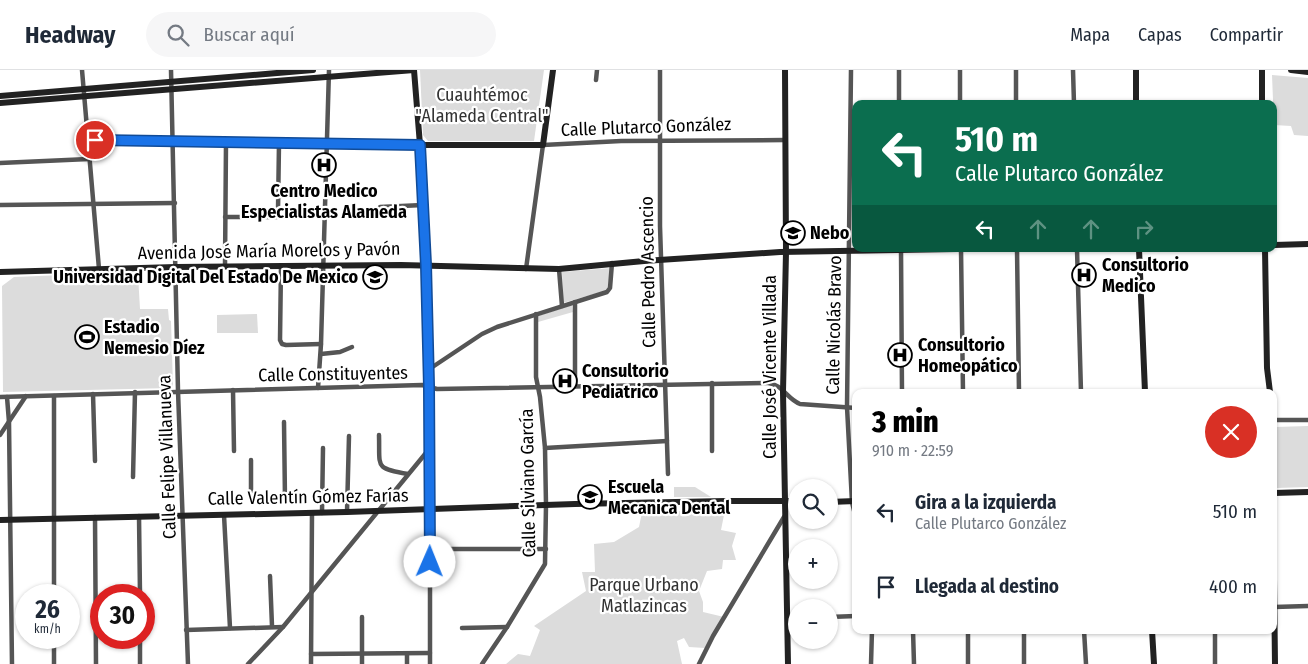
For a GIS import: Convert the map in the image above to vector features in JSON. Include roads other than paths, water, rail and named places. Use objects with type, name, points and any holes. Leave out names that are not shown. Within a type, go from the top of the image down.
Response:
[{"type":"main road","points":[[0,103],[253,72],[313,70]]},
{"type":"main road","points":[[0,96],[172,90],[328,73],[414,70],[420,145]]},
{"type":"main road","points":[[543,146],[553,70]]},
{"type":"main road","name":"Calle José Vicente Villada","points":[[785,70],[786,252],[783,392],[788,618]]},
{"type":"main road","points":[[1136,70],[1136,100]]},
{"type":"main road","points":[[1262,70],[1262,100]]},
{"type":"main road","points":[[1291,70],[1308,72]]},
{"type":"main road","name":"Calle Plutarco González","points":[[420,145],[543,146]]},
{"type":"main road","points":[[1277,245],[1308,244]]},
{"type":"main road","name":"Avenida José María Morelos y Pavón","points":[[0,272],[225,266],[426,265],[559,269],[612,263],[786,252],[852,250]]},
{"type":"main road","points":[[1139,252],[1145,389]]},
{"type":"main road","points":[[1265,252],[1270,389]]},
{"type":"main road","points":[[1277,493],[1308,492]]},
{"type":"main road","name":"Calle Valentín Gómez Farías","points":[[0,520],[322,513],[546,505],[785,501]]},
{"type":"main road","points":[[838,502],[852,501]]},
{"type":"main road","points":[[1152,634],[1154,664]]},
{"type":"main road","points":[[1275,634],[1275,664]]},
{"type":"main road","name":"Calle José Vicente Villada","points":[[788,649],[788,664]]},
{"type":"street","points":[[82,70],[99,269]]},
{"type":"street","name":"Calle Felipe Villanueva","points":[[171,70],[178,391],[188,664]]},
{"type":"street","points":[[596,80],[597,70]]},
{"type":"street","name":"Calle Pedro Ascencio","points":[[660,70],[661,260],[668,474]]},
{"type":"street","name":"Calle Nicolás Bravo","points":[[851,70],[847,407],[852,474]]},
{"type":"street","points":[[899,70],[900,100]]},
{"type":"street","points":[[960,70],[960,100]]},
{"type":"street","points":[[1016,70],[1016,100]]},
{"type":"street","points":[[1073,70],[1074,100]]},
{"type":"street","points":[[318,388],[321,354],[328,73]]},
{"type":"street","name":"Calle Plutarco González","points":[[87,140],[420,145]]},
{"type":"street","name":"Calle Plutarco González","points":[[543,146],[660,140],[785,140]]},
{"type":"street","points":[[225,266],[226,142]]},
{"type":"street","points":[[225,217],[274,218],[278,215],[278,143]]},
{"type":"street","points":[[420,145],[426,265],[429,386],[430,664]]},
{"type":"street","points":[[526,268],[543,146]]},
{"type":"street","points":[[0,162],[89,159]]},
{"type":"street","points":[[0,205],[174,203]]},
{"type":"street","points":[[380,208],[423,205]]},
{"type":"street","points":[[901,252],[902,389]]},
{"type":"street","points":[[961,252],[963,389]]},
{"type":"street","points":[[1017,252],[1019,389]]},
{"type":"street","points":[[1077,252],[1081,389]]},
{"type":"street","points":[[428,370],[482,334],[503,324],[608,292],[612,263]]},
{"type":"street","points":[[281,266],[280,340],[282,344],[321,344]]},
{"type":"street","points":[[559,269],[562,306]]},
{"type":"street","points":[[575,302],[575,386]]},
{"type":"street","name":"Calle Silviano García","points":[[482,664],[545,564],[545,448],[540,398],[535,372],[536,314]]},
{"type":"street","points":[[321,354],[340,352],[352,347]]},
{"type":"street","name":"Calle Constituyentes","points":[[0,397],[318,388],[429,386],[438,389],[768,382],[776,384],[792,400],[800,404],[852,408]]},
{"type":"street","points":[[712,383],[712,451]]},
{"type":"street","points":[[233,390],[234,451]]},
{"type":"street","points":[[133,477],[135,392]]},
{"type":"street","points":[[93,394],[95,461]]},
{"type":"street","points":[[0,435],[26,396]]},
{"type":"street","points":[[54,396],[54,584]]},
{"type":"street","points":[[7,397],[9,422],[12,664]]},
{"type":"street","points":[[1277,420],[1308,420]]},
{"type":"street","points":[[251,460],[253,498],[258,501],[282,501],[285,497],[284,422]]},
{"type":"street","points":[[379,435],[382,468],[408,474]]},
{"type":"street","points":[[347,512],[349,436]]},
{"type":"street","points":[[545,448],[667,441]]},
{"type":"street","points":[[322,513],[323,448]]},
{"type":"street","points":[[248,664],[283,627],[430,448]]},
{"type":"street","points":[[273,501],[273,514]]},
{"type":"street","points":[[311,664],[312,513]]},
{"type":"street","points":[[224,515],[230,628]]},
{"type":"street","points":[[699,664],[713,636],[785,515]]},
{"type":"street","points":[[139,516],[140,584]]},
{"type":"street","points":[[95,517],[96,664]]},
{"type":"street","points":[[430,549],[546,549]]},
{"type":"street","points":[[270,576],[272,626]]},
{"type":"street","points":[[1277,607],[1308,606]]},
{"type":"street","points":[[838,616],[852,616]]},
{"type":"street","points":[[362,617],[362,664]]},
{"type":"street","points":[[186,630],[283,627]]},
{"type":"street","points":[[462,628],[507,627]]},
{"type":"street","points":[[871,664],[872,634]]},
{"type":"street","points":[[913,634],[914,664]]},
{"type":"street","points":[[968,634],[968,664]]},
{"type":"street","points":[[1024,634],[1024,664]]},
{"type":"street","points":[[1084,634],[1086,664]]},
{"type":"street","points":[[1215,634],[1215,664]]},
{"type":"street","points":[[54,649],[54,664]]},
{"type":"street","points":[[140,649],[140,664]]},
{"type":"street","points":[[311,654],[407,654],[430,652]]},
{"type":"street","points":[[407,654],[407,664]]},
{"type":"place","name":"Centro Medico Especialistas Alameda","points":[[324,165]]},
{"type":"place","name":"Nebo","points":[[793,233]]},
{"type":"place","name":"Consultorio Medico","points":[[1084,275]]},
{"type":"place","name":"Universidad Digital Del Estado De Mexico","points":[[375,277]]},
{"type":"place","name":"Estadio Nemesio Díez","points":[[87,337]]},
{"type":"place","name":"Consultorio Homeopático","points":[[900,355]]},
{"type":"place","name":"Consultorio Pediatrico","points":[[565,381]]},
{"type":"place","name":"Escuela Mecanica Dental","points":[[590,497]]},
{"type":"park label","name":"Cuauhtémoc \"Alameda Central\"","points":[[482,105]]},
{"type":"park label","name":"Parque Urbano Matlazincas","points":[[644,595]]}]
